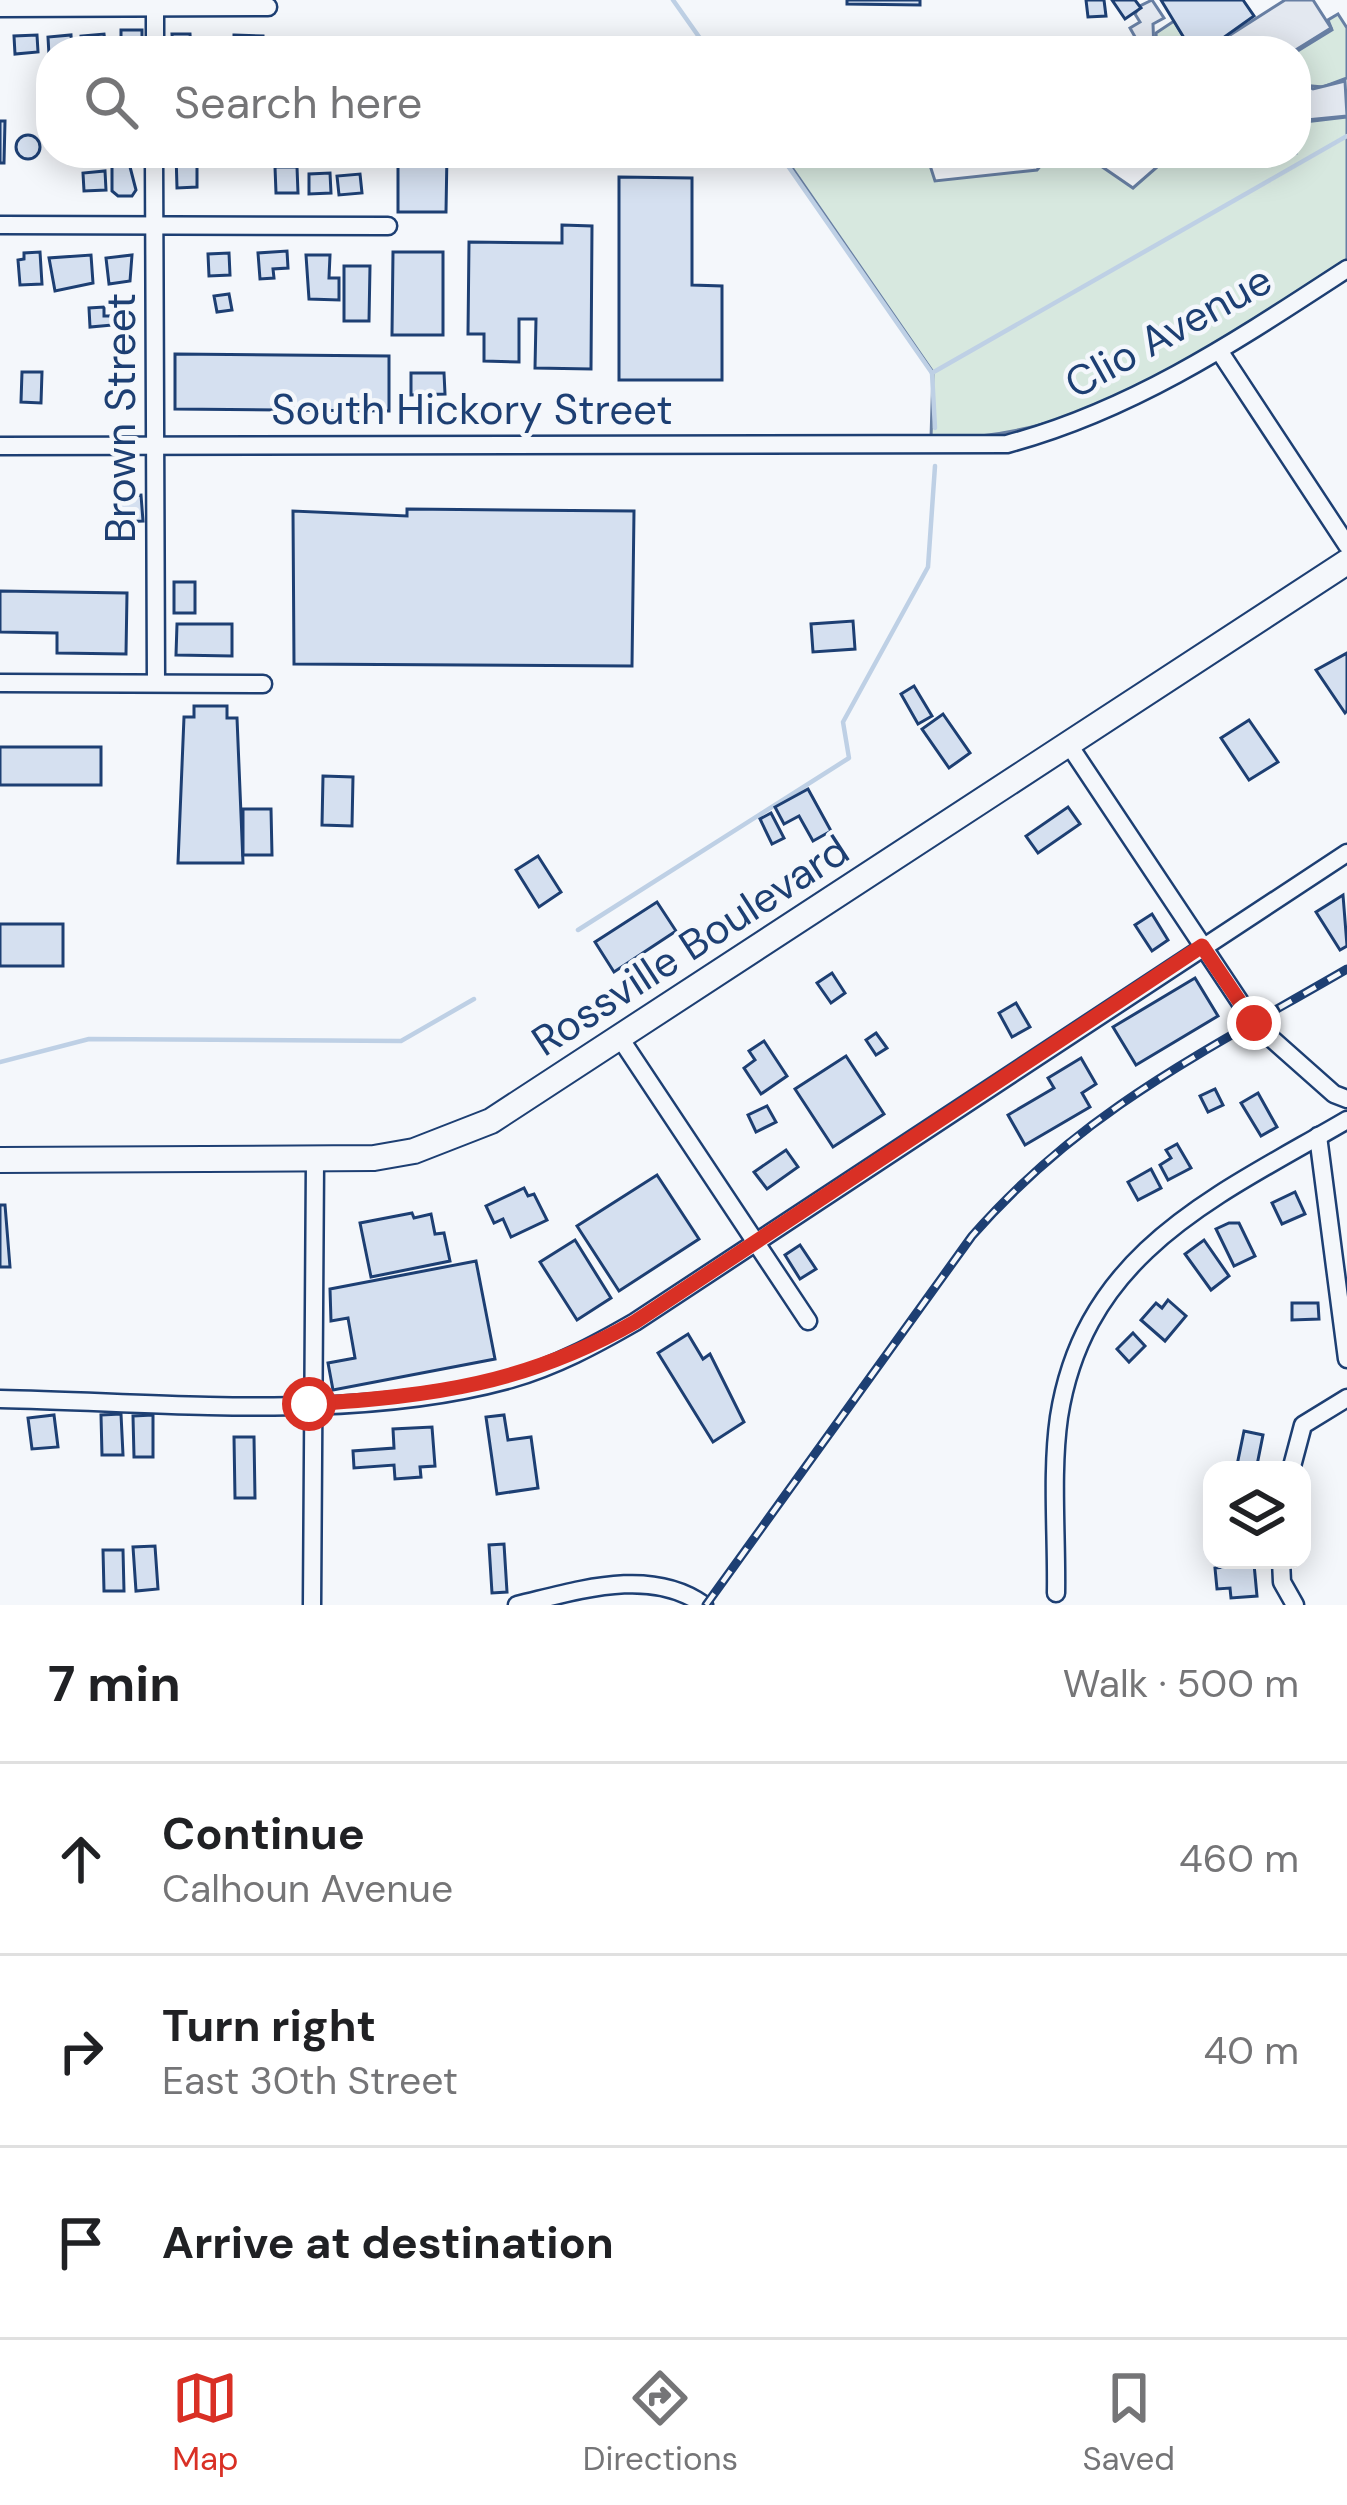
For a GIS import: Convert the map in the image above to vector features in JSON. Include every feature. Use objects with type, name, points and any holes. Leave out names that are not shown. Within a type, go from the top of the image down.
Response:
[{"type":"highway","name":"Rossville Boulevard","points":[[0,1160],[315,1162],[414,1151],[491,1121],[1347,562]]},
{"type":"street","points":[[155,6],[155,36]]},
{"type":"street","points":[[0,8],[268,7]]},
{"type":"street","name":"Brown Street","points":[[154,168],[156,683]]},
{"type":"street","points":[[0,225],[388,226]]},
{"type":"street","name":"Clio Avenue","points":[[944,447],[1007,444],[1064,429],[1124,405],[1220,352],[1347,269]]},
{"type":"street","points":[[1220,352],[1347,545]]},
{"type":"street","name":"South Hickory Street","points":[[0,446],[944,447]]},
{"type":"street","points":[[0,682],[263,684]]},
{"type":"street","points":[[1069,745],[1254,1023],[1320,1083],[1347,1099]]},
{"type":"street","points":[[0,1399],[309,1404],[446,1392],[510,1379],[573,1357],[757,1242],[1347,853]]},
{"type":"street","points":[[620,1038],[808,1321]]},
{"type":"street","points":[[1056,1593],[1059,1417],[1101,1300],[1140,1251],[1178,1220],[1347,1120]]},
{"type":"street","points":[[1318,1136],[1347,1359]]},
{"type":"street","points":[[312,1605],[309,1404],[315,1162]]},
{"type":"street","points":[[1294,1461],[1304,1425],[1347,1398]]},
{"type":"street","points":[[1281,1569],[1282,1582],[1295,1605]]},
{"type":"street","points":[[518,1605],[592,1588],[654,1585],[704,1605]]},
{"type":"shaded area","points":[[1152,0],[1164,18],[1153,24],[1153,36],[1135,36],[1130,28],[1140,22],[1135,14]]},
{"type":"shaded area","points":[[1285,0],[1313,0],[1331,28],[1311,40],[1311,36],[1229,36]]},
{"type":"shaded area","points":[[1338,14],[1347,28],[1347,78],[1323,87],[1311,86],[1311,43],[1332,30],[1328,20]]},
{"type":"shaded area","points":[[1174,21],[1183,36],[1156,36]]},
{"type":"shaded area","points":[[1345,81],[1347,116],[1311,120],[1311,88]]},
{"type":"shaded area","points":[[1347,117],[1347,259],[1151,381],[1045,424],[989,435],[931,438],[933,372],[792,168],[931,168],[935,181],[1039,168],[1104,168],[1133,188],[1156,168],[1311,168],[1311,121]]},
{"type":"building","points":[[847,0],[920,0],[920,5],[847,4]]},
{"type":"building","points":[[1086,0],[1104,0],[1106,16],[1088,17]]},
{"type":"building","points":[[1112,0],[1135,0],[1141,8],[1125,19]]},
{"type":"building","points":[[1161,0],[1243,0],[1254,16],[1226,36],[1183,36]]},
{"type":"building","points":[[121,30],[142,30],[142,36],[121,36]]},
{"type":"building","points":[[37,35],[36,52],[15,54],[14,36]]},
{"type":"building","points":[[0,121],[5,121],[4,163],[0,163]]},
{"type":"building","points":[[28,135],[36,139],[36,155],[28,159],[16,147]]},
{"type":"building","points":[[112,168],[130,168],[136,190],[132,196],[112,191]]},
{"type":"building","points":[[176,168],[197,168],[197,187],[177,188]]},
{"type":"building","points":[[275,168],[297,168],[298,193],[276,193]]},
{"type":"building","points":[[398,168],[447,168],[446,212],[398,212]]},
{"type":"building","points":[[105,171],[106,190],[84,191],[83,173]]},
{"type":"building","points":[[330,173],[331,193],[309,194],[309,174]]},
{"type":"building","points":[[360,174],[362,193],[339,195],[337,176]]},
{"type":"building","points":[[619,177],[692,178],[692,285],[722,286],[722,380],[619,380]]},
{"type":"building","points":[[562,225],[592,226],[591,369],[535,368],[536,319],[519,319],[519,362],[484,361],[484,334],[468,334],[469,242],[562,243]]},
{"type":"building","points":[[287,251],[288,268],[273,269],[274,278],[260,279],[258,253]]},
{"type":"building","points":[[40,252],[42,284],[20,285],[18,260],[24,259],[24,253]]},
{"type":"building","points":[[393,252],[443,252],[443,335],[392,335]]},
{"type":"building","points":[[229,253],[230,275],[209,276],[208,254]]},
{"type":"building","points":[[91,255],[93,283],[55,291],[49,258]]},
{"type":"building","points":[[132,255],[130,281],[109,284],[106,258]]},
{"type":"building","points":[[306,255],[330,255],[329,278],[339,278],[339,300],[309,299]]},
{"type":"building","points":[[344,266],[370,266],[369,321],[344,321]]},
{"type":"building","points":[[229,294],[232,310],[217,312],[214,296]]},
{"type":"building","points":[[104,307],[104,316],[124,316],[124,324],[90,327],[89,308]]},
{"type":"building","points":[[175,354],[389,356],[389,411],[175,409]]},
{"type":"building","points":[[22,372],[42,372],[41,403],[21,402]]},
{"type":"building","points":[[411,373],[444,373],[445,394],[411,395]]},
{"type":"building","points":[[141,495],[143,521],[116,522],[114,497]]},
{"type":"building","points":[[407,509],[634,511],[632,666],[294,664],[293,511],[407,516]]},
{"type":"building","points":[[174,582],[195,582],[195,613],[174,613]]},
{"type":"building","points":[[0,591],[127,593],[126,654],[57,653],[57,633],[0,632]]},
{"type":"building","points":[[853,621],[855,649],[813,652],[811,624]]},
{"type":"building","points":[[177,624],[232,624],[232,656],[176,655]]},
{"type":"building","points":[[1347,653],[1347,711],[1345,713],[1316,670]]},
{"type":"building","points":[[914,686],[932,716],[918,724],[901,694]]},
{"type":"building","points":[[194,706],[227,706],[227,718],[237,718],[243,863],[178,863],[184,717],[194,717]]},
{"type":"building","points":[[943,714],[970,753],[949,768],[922,729]]},
{"type":"building","points":[[1249,720],[1278,762],[1249,780],[1221,738]]},
{"type":"building","points":[[0,747],[101,747],[101,785],[0,785]]},
{"type":"building","points":[[323,776],[353,777],[352,826],[322,825]]},
{"type":"building","points":[[808,789],[831,831],[813,841],[799,816],[784,824],[775,807]]},
{"type":"building","points":[[1068,807],[1080,824],[1038,853],[1026,836]]},
{"type":"building","points":[[243,809],[271,809],[272,855],[243,855]]},
{"type":"building","points":[[771,813],[784,838],[772,844],[760,819]]},
{"type":"building","points":[[538,856],[561,892],[539,907],[516,870]]},
{"type":"building","points":[[1343,895],[1347,946],[1340,950],[1316,912]]},
{"type":"building","points":[[657,902],[676,931],[614,972],[595,942]]},
{"type":"building","points":[[1152,914],[1168,940],[1152,951],[1135,925]]},
{"type":"building","points":[[0,924],[63,924],[63,966],[0,966]]},
{"type":"building","points":[[832,973],[845,993],[831,1003],[817,983]]},
{"type":"building","points":[[1195,978],[1218,1016],[1136,1065],[1113,1027]]},
{"type":"building","points":[[1016,1003],[1030,1027],[1012,1037],[999,1013]]},
{"type":"building","points":[[876,1033],[887,1048],[876,1055],[866,1040]]},
{"type":"building","points":[[764,1041],[787,1076],[761,1094],[744,1068],[755,1060],[749,1051]]},
{"type":"building","points":[[846,1056],[884,1114],[833,1147],[795,1089]]},
{"type":"building","points":[[1081,1058],[1096,1084],[1082,1093],[1090,1107],[1025,1145],[1008,1115],[1054,1088],[1048,1078]]},
{"type":"building","points":[[1215,1089],[1223,1105],[1208,1112],[1200,1096]]},
{"type":"building","points":[[1258,1093],[1277,1127],[1261,1136],[1241,1103]]},
{"type":"building","points":[[767,1106],[776,1122],[756,1132],[748,1115]]},
{"type":"building","points":[[1177,1144],[1191,1168],[1168,1180],[1160,1165],[1171,1158],[1166,1150]]},
{"type":"building","points":[[786,1150],[798,1167],[767,1189],[754,1172]]},
{"type":"building","points":[[1151,1169],[1161,1188],[1138,1200],[1128,1182]]},
{"type":"building","points":[[657,1175],[699,1239],[619,1291],[577,1226]]},
{"type":"building","points":[[524,1188],[528,1196],[534,1194],[547,1220],[511,1237],[503,1219],[494,1223],[486,1206]]},
{"type":"building","points":[[1295,1192],[1305,1214],[1282,1224],[1272,1203]]},
{"type":"building","points":[[0,1205],[5,1205],[10,1267],[0,1267]]},
{"type":"building","points":[[412,1213],[414,1218],[431,1214],[435,1234],[444,1233],[450,1261],[371,1277],[360,1223]]},
{"type":"building","points":[[1239,1223],[1255,1256],[1234,1266],[1216,1229]]},
{"type":"building","points":[[575,1240],[611,1298],[577,1320],[540,1262]]},
{"type":"building","points":[[1204,1240],[1229,1276],[1211,1290],[1185,1254]]},
{"type":"building","points":[[800,1245],[816,1269],[800,1279],[785,1255]]},
{"type":"building","points":[[476,1261],[495,1359],[333,1390],[328,1363],[355,1358],[348,1318],[331,1321],[330,1289]]},
{"type":"building","points":[[1168,1300],[1186,1316],[1165,1341],[1141,1320],[1156,1303],[1162,1308]]},
{"type":"building","points":[[1292,1303],[1318,1303],[1319,1319],[1292,1320]]},
{"type":"building","points":[[1133,1333],[1145,1346],[1129,1362],[1117,1349]]},
{"type":"building","points":[[688,1334],[703,1359],[710,1354],[744,1422],[713,1442],[658,1353]]},
{"type":"building","points":[[121,1414],[123,1455],[102,1455],[101,1415]]},
{"type":"building","points":[[54,1415],[58,1447],[32,1449],[28,1418]]},
{"type":"building","points":[[153,1415],[153,1457],[134,1457],[133,1416]]},
{"type":"building","points":[[504,1415],[508,1440],[531,1437],[538,1488],[497,1494],[486,1417]]},
{"type":"building","points":[[432,1427],[435,1466],[420,1467],[421,1477],[395,1479],[394,1465],[354,1468],[353,1451],[394,1448],[393,1429]]},
{"type":"building","points":[[1244,1431],[1263,1435],[1258,1461],[1238,1461]]},
{"type":"building","points":[[234,1437],[254,1437],[255,1498],[235,1498]]},
{"type":"building","points":[[504,1544],[507,1592],[492,1593],[489,1545]]},
{"type":"building","points":[[155,1546],[158,1589],[136,1591],[133,1547]]},
{"type":"building","points":[[103,1550],[123,1550],[124,1591],[104,1591]]},
{"type":"building","points":[[1215,1569],[1254,1569],[1257,1596],[1231,1598],[1230,1588],[1217,1589]]},
{"type":"waterway","points":[[673,0],[698,36]]},
{"type":"waterway","points":[[1311,157],[1347,136]]},
{"type":"waterway","points":[[789,168],[932,373],[935,428]]},
{"type":"waterway","points":[[932,373],[1291,168]]},
{"type":"waterway","points":[[578,930],[849,758],[843,722],[928,567],[935,466]]},
{"type":"waterway","points":[[0,1062],[89,1039],[401,1041],[474,999]]},
{"type":"railway","points":[[706,1605],[972,1236],[1014,1192],[1057,1153],[1148,1086],[1347,969]]},
{"type":"route","points":[[309,1404],[446,1392],[510,1379],[573,1357],[635,1322],[1202,946],[1254,1023]]}]
